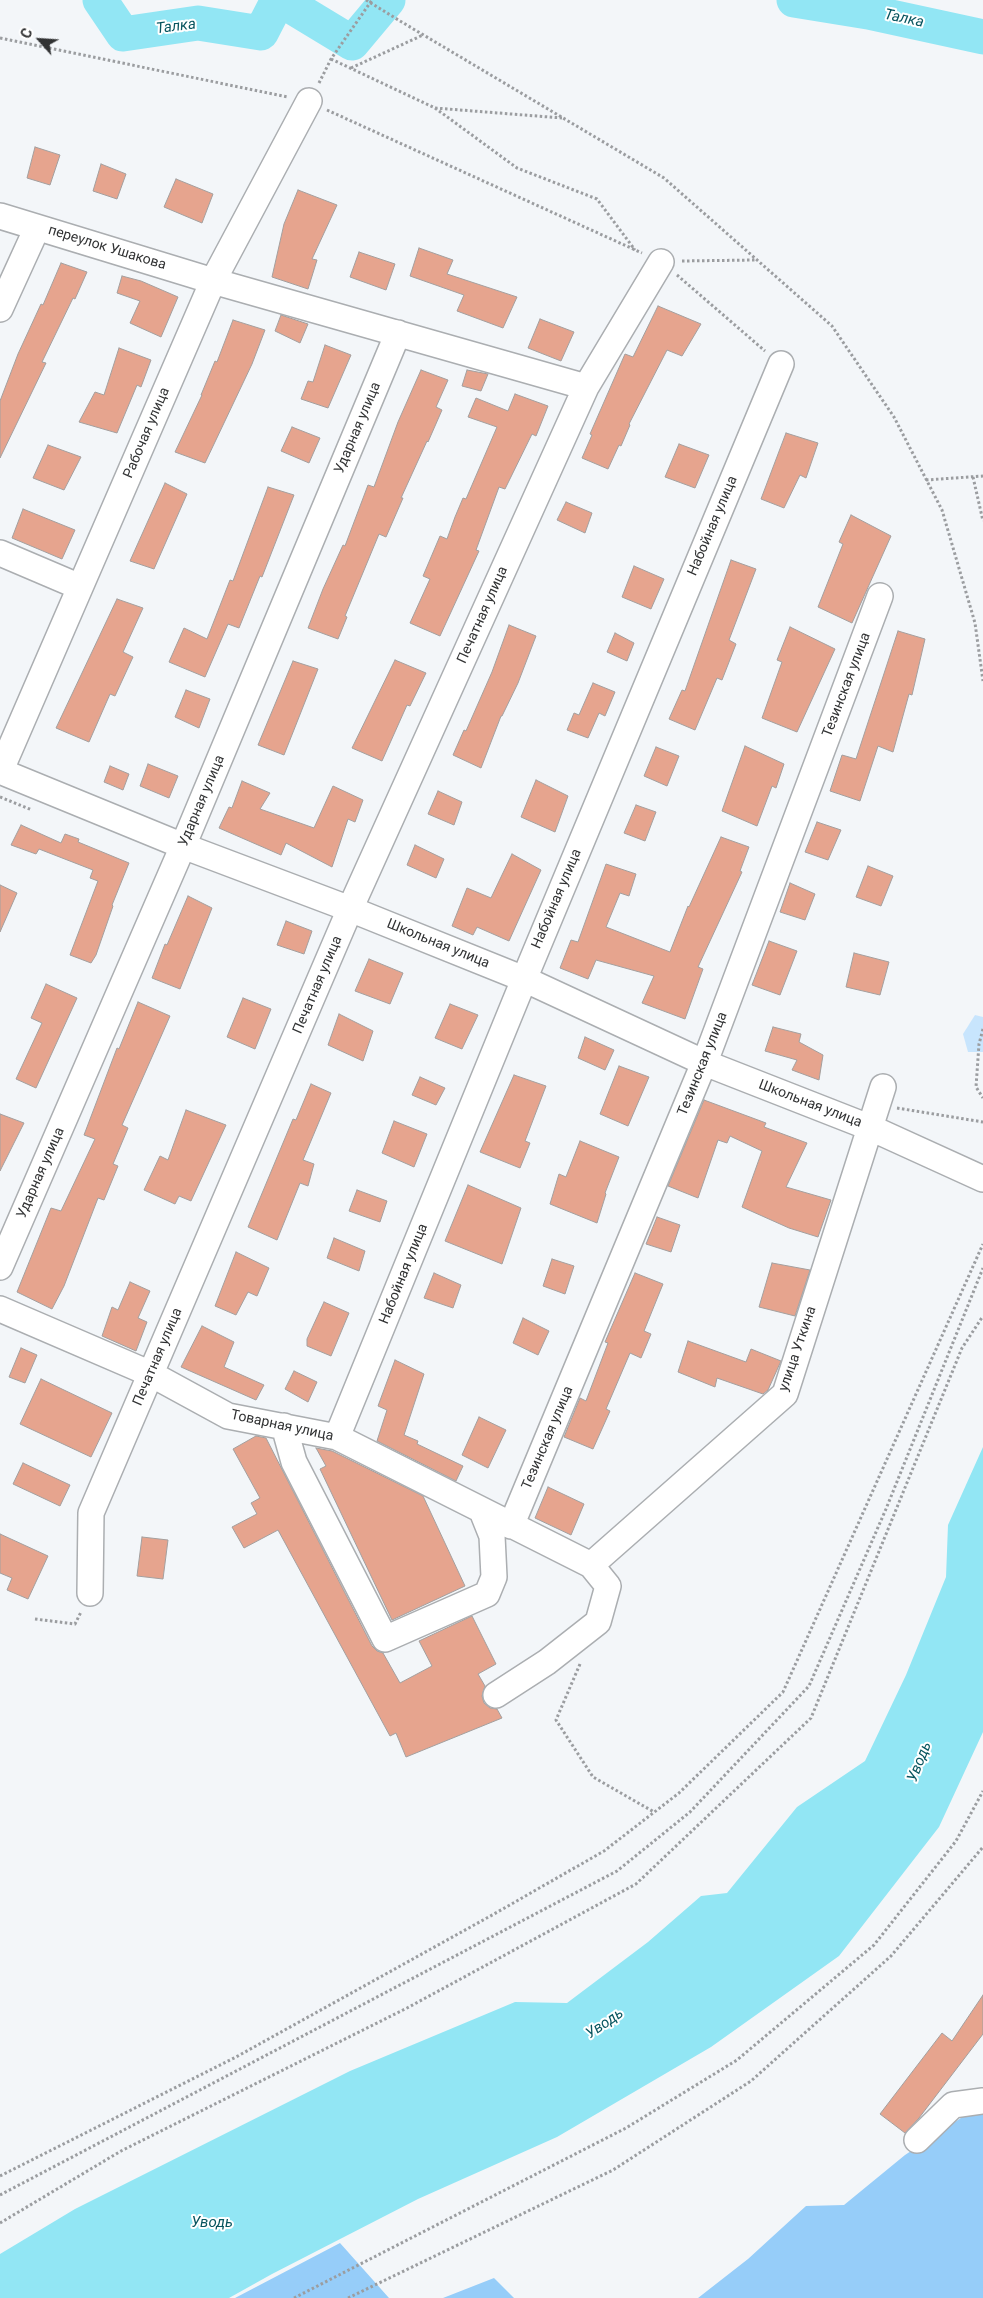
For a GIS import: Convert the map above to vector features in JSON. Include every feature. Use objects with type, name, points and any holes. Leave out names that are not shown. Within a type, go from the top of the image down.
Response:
[{"type":"street","name":"Рабочая улица","points":[[0,772],[213,281],[309,101]]},
{"type":"street","name":"переулок Ушакова","points":[[0,216],[213,281],[586,387]]},
{"type":"street","points":[[0,309],[37,228]]},
{"type":"street","name":"Печатная улица","points":[[90,1593],[91,1514],[350,909],[586,387],[661,262]]},
{"type":"street","name":"Ударная улица","points":[[0,1266],[183,846],[398,334]]},
{"type":"street","name":"Набойная улица","points":[[337,1436],[524,979],[781,364]]},
{"type":"street","points":[[0,553],[80,587]]},
{"type":"street","name":"Тезинская улица","points":[[511,1526],[704,1063],[880,596]]},
{"type":"street","name":"Школьная улица","points":[[0,772],[183,846],[350,909],[524,979],[704,1063],[877,1107],[983,1179]]},
{"type":"street","name":"улица Уткина","points":[[591,1565],[785,1394],[877,1107]]},
{"type":"street","name":"Товарная улица","points":[[0,1309],[151,1374],[228,1416],[337,1436],[591,1565],[608,1586],[598,1622],[547,1662],[496,1695]]},
{"type":"street","points":[[284,1426],[294,1462],[385,1640],[486,1594],[494,1577],[492,1536],[482,1511]]},
{"type":"street","points":[[917,2140],[953,2105],[983,2101]]},
{"type":"path","points":[[366,0],[664,178],[832,326],[894,417],[942,510],[975,624],[983,681]]},
{"type":"path","points":[[372,0],[358,23],[331,59],[435,108],[517,168],[597,199],[636,250]]},
{"type":"path","points":[[351,68],[423,35]]},
{"type":"path","points":[[0,38],[309,101],[661,262],[781,364]]},
{"type":"path","points":[[435,108],[564,119]]},
{"type":"path","points":[[661,262],[757,260]]},
{"type":"path","points":[[926,480],[983,476]]},
{"type":"path","points":[[973,477],[983,521]]},
{"type":"path","points":[[983,1028],[979,1044],[976,1087],[983,1098]]},
{"type":"path","points":[[877,1107],[983,1122]]},
{"type":"path","points":[[0,2176],[236,2057],[468,1928],[604,1851],[680,1793],[783,1692],[983,1244]]},
{"type":"path","points":[[0,2195],[618,1871],[690,1812],[809,1686],[886,1509],[983,1268]]},
{"type":"path","points":[[0,2222],[121,2151],[406,2008],[636,1884],[811,1718],[962,1348],[983,1316]]},
{"type":"path","points":[[35,1619],[74,1624],[90,1593]]},
{"type":"path","points":[[583,1658],[556,1720],[593,1777],[654,1812]]},
{"type":"path","points":[[294,2298],[626,2128],[737,2060],[874,1945],[956,1841],[983,1791]]},
{"type":"path","points":[[348,2298],[613,2170],[751,2080],[891,1956],[983,1847]]},
{"type":"shaded area","points":[[975,1015],[983,1017],[983,1052],[968,1052],[963,1034]]},
{"type":"shaded area","points":[[967,2114],[983,2115],[983,2298],[698,2298],[748,2259],[806,2206],[844,2205],[905,2155]]},
{"type":"shaded area","points":[[340,2243],[389,2298],[235,2298]]},
{"type":"shaded area","points":[[494,2278],[514,2298],[443,2298]]},
{"type":"water","name":"Уводь","points":[[983,1447],[983,1732],[939,1827],[839,1956],[711,2047],[557,2137],[418,2199],[229,2298],[0,2298],[0,2254],[75,2209],[350,2071],[515,2002],[567,2003],[648,1942],[701,1896],[727,1893],[797,1807],[865,1761],[906,1675],[946,1577],[948,1525]]},
{"type":"building","points":[[35,147],[60,155],[50,185],[27,178]]},
{"type":"building","points":[[101,164],[126,174],[117,199],[93,191]]},
{"type":"building","points":[[176,179],[213,194],[202,223],[164,207]]},
{"type":"building","points":[[298,190],[337,205],[312,259],[317,260],[308,289],[272,277],[284,224]]},
{"type":"building","points":[[419,248],[453,260],[447,274],[517,297],[503,328],[457,311],[464,295],[410,276]]},
{"type":"building","points":[[359,252],[395,264],[386,290],[350,277]]},
{"type":"building","points":[[61,263],[87,272],[42,362],[46,363],[0,458],[0,401],[18,354],[41,304],[43,305]]},
{"type":"building","points":[[122,276],[141,281],[178,297],[161,337],[130,323],[140,301],[117,293]]},
{"type":"building","points":[[658,306],[701,324],[682,356],[667,350],[608,469],[582,458],[592,435],[590,434],[625,354],[633,357]]},
{"type":"building","points":[[281,315],[308,324],[300,343],[275,331]]},
{"type":"building","points":[[540,319],[574,332],[561,361],[528,348]]},
{"type":"building","points":[[233,320],[265,330],[252,364],[205,463],[175,452],[202,395],[215,361],[217,362]]},
{"type":"building","points":[[325,345],[351,355],[328,408],[301,399],[308,381],[313,382]]},
{"type":"building","points":[[119,348],[151,360],[141,387],[137,385],[117,433],[79,422],[95,392],[104,395]]},
{"type":"building","points":[[421,370],[448,380],[436,407],[442,410],[428,442],[401,498],[403,498],[386,537],[379,534],[345,616],[347,617],[338,639],[308,628],[323,589],[343,545],[345,546],[368,485],[374,487],[398,422]]},
{"type":"building","points":[[467,370],[488,374],[481,391],[462,386]]},
{"type":"building","points":[[515,394],[548,406],[536,436],[532,434],[505,489],[499,487],[476,550],[479,551],[440,636],[410,623],[430,579],[423,576],[440,536],[447,539],[463,498],[466,499],[497,427],[468,417],[476,398],[508,411]]},
{"type":"building","points":[[292,427],[320,438],[309,463],[281,451]]},
{"type":"building","points":[[786,433],[818,443],[806,478],[800,475],[784,508],[761,499]]},
{"type":"building","points":[[679,444],[709,455],[695,488],[665,477]]},
{"type":"building","points":[[48,445],[81,457],[64,490],[33,478]]},
{"type":"building","points":[[165,483],[187,494],[154,569],[130,561]]},
{"type":"building","points":[[268,487],[294,495],[262,577],[260,576],[239,628],[228,624],[205,677],[169,662],[184,628],[207,639],[230,580],[233,581]]},
{"type":"building","points":[[566,502],[592,513],[585,533],[557,520]]},
{"type":"building","points":[[23,509],[75,530],[62,559],[12,538]]},
{"type":"building","points":[[851,515],[891,536],[852,623],[818,607],[843,544],[839,542]]},
{"type":"building","points":[[731,560],[756,569],[729,640],[736,644],[722,680],[717,678],[695,730],[669,719],[682,690],[685,691]]},
{"type":"building","points":[[634,566],[664,579],[651,609],[622,597]]},
{"type":"building","points":[[117,599],[143,608],[123,652],[133,657],[115,696],[110,694],[89,742],[56,728]]},
{"type":"building","points":[[509,625],[536,636],[518,683],[501,716],[481,768],[453,755],[464,730],[466,731],[492,672]]},
{"type":"building","points":[[790,627],[835,649],[797,732],[762,718],[782,662],[777,660]]},
{"type":"building","points":[[898,631],[925,639],[912,695],[909,694],[893,752],[878,746],[860,801],[830,791],[842,755],[856,759]]},
{"type":"building","points":[[615,633],[634,643],[627,661],[607,652]]},
{"type":"building","points":[[395,660],[426,673],[410,706],[407,705],[382,761],[352,748]]},
{"type":"building","points":[[293,661],[318,669],[284,755],[258,745]]},
{"type":"building","points":[[593,683],[615,692],[605,716],[599,713],[588,738],[567,730],[574,713],[579,715]]},
{"type":"building","points":[[186,690],[210,699],[199,728],[175,717]]},
{"type":"building","points":[[745,746],[784,764],[776,788],[772,786],[757,826],[722,811]]},
{"type":"building","points":[[656,747],[679,756],[667,786],[644,776]]},
{"type":"building","points":[[148,764],[178,776],[169,798],[140,786]]},
{"type":"building","points":[[110,766],[129,774],[123,790],[104,782]]},
{"type":"building","points":[[536,780],[568,796],[555,832],[521,817]]},
{"type":"building","points":[[242,781],[270,793],[260,809],[314,828],[333,786],[363,800],[355,822],[348,819],[332,867],[286,843],[281,855],[219,828],[229,807],[232,808]]},
{"type":"building","points":[[438,791],[462,802],[454,825],[428,814]]},
{"type":"building","points":[[636,805],[656,812],[645,841],[624,833]]},
{"type":"building","points":[[817,822],[841,830],[828,860],[805,852]]},
{"type":"building","points":[[21,825],[61,843],[65,834],[79,839],[78,842],[129,863],[112,905],[96,955],[91,963],[70,955],[98,881],[90,878],[93,870],[39,849],[36,854],[11,845]]},
{"type":"building","points":[[721,837],[749,847],[740,871],[742,872],[698,967],[703,969],[685,1019],[642,1003],[654,976],[596,960],[588,979],[560,968],[571,940],[578,942],[606,864],[636,874],[629,896],[620,893],[606,927],[670,952],[688,906]]},
{"type":"building","points":[[415,845],[444,859],[436,878],[407,865]]},
{"type":"building","points":[[512,854],[541,870],[509,941],[477,927],[473,935],[452,926],[467,888],[491,898]]},
{"type":"building","points":[[868,866],[893,876],[881,906],[856,897]]},
{"type":"building","points":[[790,883],[815,894],[805,920],[780,912]]},
{"type":"building","points":[[0,885],[17,893],[0,932]]},
{"type":"building","points":[[188,896],[212,908],[180,989],[152,978],[165,944],[167,945]]},
{"type":"building","points":[[286,921],[312,931],[304,954],[277,945]]},
{"type":"building","points":[[769,941],[797,951],[780,995],[752,985]]},
{"type":"building","points":[[854,953],[889,962],[880,995],[846,987]]},
{"type":"building","points":[[369,959],[403,973],[390,1004],[355,991]]},
{"type":"building","points":[[46,984],[77,998],[36,1088],[16,1079],[42,1023],[31,1018]]},
{"type":"building","points":[[243,998],[271,1009],[255,1049],[227,1037]]},
{"type":"building","points":[[138,1002],[170,1016],[122,1125],[128,1128],[113,1164],[118,1166],[104,1200],[98,1198],[64,1286],[52,1309],[17,1292],[51,1208],[61,1211],[95,1139],[84,1135],[117,1048],[119,1049]]},
{"type":"building","points":[[450,1004],[478,1015],[462,1049],[435,1038]]},
{"type":"building","points":[[339,1014],[373,1031],[363,1061],[328,1045]]},
{"type":"building","points":[[773,1027],[801,1034],[799,1042],[823,1055],[819,1080],[792,1070],[797,1060],[765,1051]]},
{"type":"building","points":[[585,1037],[614,1050],[605,1070],[578,1058]]},
{"type":"building","points":[[619,1066],[649,1077],[628,1126],[600,1114]]},
{"type":"building","points":[[514,1075],[546,1086],[525,1141],[530,1143],[520,1168],[480,1152]]},
{"type":"building","points":[[420,1077],[445,1088],[436,1105],[412,1095]]},
{"type":"building","points":[[311,1084],[331,1093],[303,1160],[314,1164],[308,1186],[300,1183],[277,1240],[248,1227],[293,1119],[296,1120]]},
{"type":"building","points":[[704,1100],[766,1123],[764,1127],[807,1143],[786,1187],[831,1200],[818,1237],[789,1228],[742,1207],[762,1151],[730,1136],[727,1143],[718,1140],[698,1198],[668,1186]]},
{"type":"building","points":[[186,1110],[226,1125],[191,1201],[179,1196],[175,1204],[144,1190],[160,1156],[168,1160]]},
{"type":"building","points":[[0,1114],[24,1123],[0,1171]]},
{"type":"building","points":[[394,1121],[427,1134],[414,1167],[382,1153]]},
{"type":"building","points":[[580,1141],[619,1157],[605,1193],[597,1223],[550,1204],[559,1174],[566,1177]]},
{"type":"building","points":[[468,1185],[521,1208],[502,1264],[445,1241]]},
{"type":"building","points":[[357,1190],[387,1201],[380,1222],[349,1211]]},
{"type":"building","points":[[657,1217],[680,1225],[671,1252],[646,1244]]},
{"type":"building","points":[[334,1238],[365,1251],[359,1271],[327,1258]]},
{"type":"building","points":[[236,1252],[269,1268],[257,1296],[248,1292],[236,1315],[215,1306]]},
{"type":"building","points":[[552,1259],[574,1266],[565,1294],[543,1286]]},
{"type":"building","points":[[772,1263],[810,1270],[795,1316],[759,1307]]},
{"type":"building","points":[[434,1273],[461,1285],[453,1308],[424,1298]]},
{"type":"building","points":[[635,1273],[663,1284],[644,1331],[651,1334],[641,1358],[630,1353],[606,1409],[610,1411],[593,1449],[564,1437],[580,1398],[586,1401],[608,1343],[605,1342]]},
{"type":"building","points":[[130,1282],[150,1291],[138,1318],[147,1322],[136,1351],[102,1336],[112,1307],[118,1310]]},
{"type":"building","points":[[324,1302],[349,1313],[331,1356],[307,1346],[307,1339]]},
{"type":"building","points":[[523,1318],[549,1331],[538,1355],[513,1343]]},
{"type":"building","points":[[202,1326],[234,1342],[224,1367],[264,1385],[256,1400],[181,1367]]},
{"type":"building","points":[[688,1341],[746,1362],[751,1349],[781,1361],[768,1390],[763,1394],[717,1378],[715,1387],[678,1372]]},
{"type":"building","points":[[21,1348],[37,1355],[25,1383],[9,1377]]},
{"type":"building","points":[[395,1360],[424,1374],[404,1435],[418,1441],[417,1444],[463,1466],[456,1481],[377,1441],[387,1410],[378,1406]]},
{"type":"building","points":[[294,1371],[317,1382],[308,1402],[285,1389]]},
{"type":"building","points":[[41,1379],[112,1413],[91,1457],[20,1424]]},
{"type":"building","points":[[479,1417],[506,1430],[488,1468],[462,1455]]},
{"type":"building","points":[[256,1436],[266,1438],[372,1646],[377,1651],[383,1653],[400,1683],[432,1666],[419,1641],[472,1616],[496,1664],[478,1674],[485,1686],[482,1696],[484,1703],[490,1708],[497,1709],[502,1718],[406,1757],[396,1733],[390,1736],[278,1530],[244,1548],[232,1527],[257,1514],[251,1503],[260,1498],[233,1449]]},
{"type":"building","points":[[316,1448],[332,1451],[423,1496],[465,1586],[392,1620],[320,1469],[326,1466]]},
{"type":"building","points":[[23,1463],[70,1485],[60,1506],[13,1484]]},
{"type":"building","points":[[548,1487],[584,1504],[571,1535],[535,1518]]},
{"type":"building","points":[[0,1534],[48,1556],[28,1599],[7,1590],[12,1578],[0,1573]]},
{"type":"building","points":[[142,1537],[168,1540],[163,1579],[137,1576]]},
{"type":"building","points":[[983,1995],[983,2034],[919,2118],[905,2133],[880,2114],[942,2033],[952,2041]]},
{"type":"waterway","name":"Талка","points":[[100,0],[123,34],[198,23],[261,33],[278,0]]},
{"type":"waterway","name":"Талка","points":[[281,0],[352,43],[388,0]]},
{"type":"waterway","name":"Талка","points":[[794,0],[868,12],[983,37]]}]
